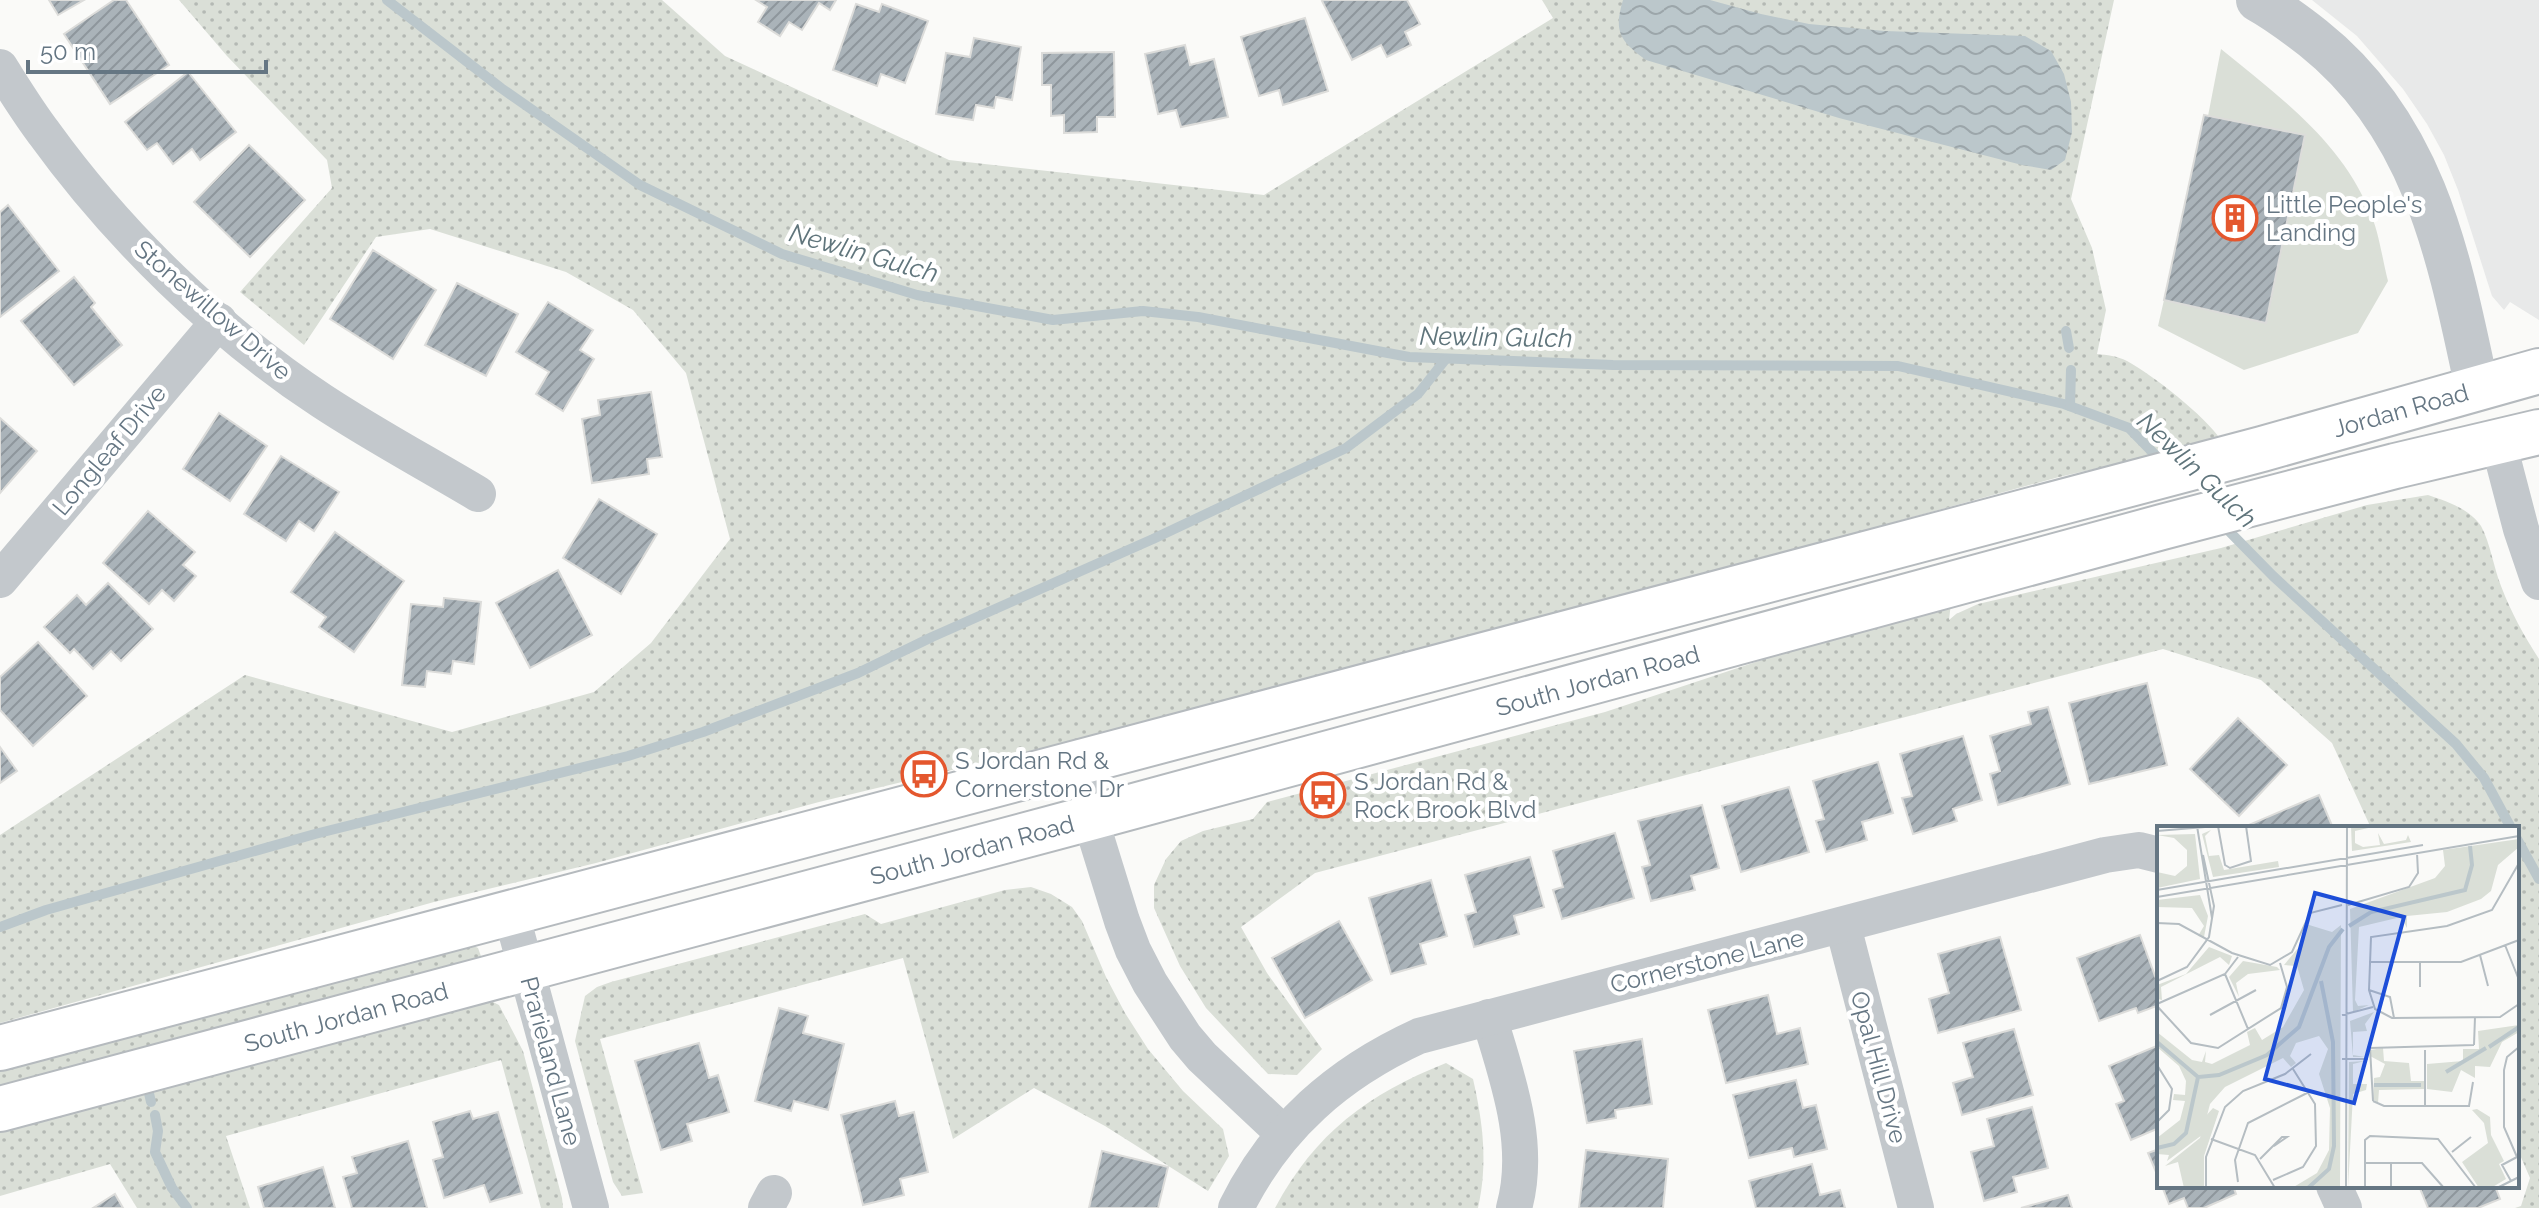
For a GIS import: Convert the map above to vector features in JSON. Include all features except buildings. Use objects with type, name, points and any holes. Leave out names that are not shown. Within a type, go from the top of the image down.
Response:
[{"type":"main road","name":"Jordan Road","points":[[1073,763],[2262,449],[2539,371]]},
{"type":"main road","points":[[2395,466],[2425,431],[2445,419],[2477,388]]},
{"type":"main road","points":[[2395,466],[2518,436]]},
{"type":"main road","name":"South Jordan Road","points":[[0,1109],[2395,466]]},
{"type":"main road","points":[[0,1048],[1073,763]]},
{"type":"street","points":[[2258,0],[2295,24],[2338,60],[2372,98],[2400,138],[2425,190],[2452,273],[2477,388]]},
{"type":"street","name":"Stonewillow Drive","points":[[0,67],[42,131],[105,210],[219,321],[322,401],[478,494]]},
{"type":"street","name":"Longleaf Drive","points":[[0,580],[219,321]]},
{"type":"street","points":[[2518,436],[2521,529],[2539,582]]},
{"type":"street","points":[[1073,763],[1122,921],[1150,983],[1185,1037],[1202,1057],[1283,1133]]},
{"type":"street","name":"Cornerstone Lane","points":[[1236,1208],[1283,1133],[1322,1096],[1383,1053],[1419,1036],[2114,853],[2139,850],[2157,854]]},
{"type":"street","name":"Prarieland Lane","points":[[511,913],[591,1208]]},
{"type":"street","name":"Opal Hill Drive","points":[[1843,926],[1916,1208]]},
{"type":"street","points":[[1489,1017],[1508,1078],[1518,1134],[1518,1183],[1514,1208]]},
{"type":"street","points":[[2335,1188],[2344,1208]]},
{"type":"shaded area","points":[[179,0],[662,0],[725,56],[949,160],[1264,195],[1553,18],[1542,0],[2114,0],[2071,199],[2092,248],[2106,310],[2097,354],[2123,359],[2138,367],[2191,408],[2221,440],[2059,477],[1259,696],[819,802],[596,863],[434,902],[0,1023],[0,835],[245,675],[452,732],[594,692],[651,643],[730,539],[686,373],[633,310],[566,272],[430,229],[376,237],[304,345],[240,292],[332,188],[327,160],[227,56]]},
{"type":"shaded area","points":[[2312,0],[2539,0],[2539,320],[2510,302],[2504,310],[2492,296],[2458,190],[2427,124],[2403,89],[2357,36]]},
{"type":"shaded area","points":[[2221,49],[2305,120],[2342,162],[2372,218],[2388,281],[2358,333],[2244,370],[2158,326],[2164,300],[2266,322],[2208,116]]},
{"type":"shaded area","points":[[2428,495],[2464,510],[2476,520],[2487,540],[2505,596],[2539,659],[2539,1208],[2515,1208],[2521,1206],[2530,1178],[2519,1153],[2519,826],[2370,826],[2332,743],[2261,680],[2163,649],[1315,873],[1241,927],[1267,973],[1322,1049],[1297,1075],[1268,1074],[1206,1008],[1180,966],[1154,908],[1154,885],[1166,859],[1181,841],[1203,831],[1253,819],[1267,802],[1605,712],[1789,651],[1951,603],[1949,620],[1978,604],[2221,548],[2367,505]]},
{"type":"shaded area","points":[[1031,887],[1051,894],[1072,907],[1082,921],[1125,1013],[1148,1049],[1183,1091],[1223,1129],[1229,1156],[1208,1191],[1105,1126],[1034,1088],[953,1139],[903,958],[600,1039],[643,1193],[622,1196],[613,1182],[575,1041],[585,996],[611,982],[865,914],[881,924],[1005,890]]},
{"type":"shaded area","points":[[466,942],[478,948],[482,959],[0,1086],[0,1067]]},
{"type":"shaded area","points":[[487,999],[499,1005],[523,1051],[563,1208],[541,1208],[501,1060],[226,1136],[250,1208],[137,1208],[110,1164],[0,1196],[0,1128]]},
{"type":"shaded area","points":[[1446,1063],[1473,1079],[1483,1143],[1483,1175],[1478,1208],[1275,1208],[1308,1158],[1346,1119],[1392,1088]]},
{"type":"water","points":[[1623,0],[1710,0],[1809,24],[1885,31],[2025,36],[2051,51],[2064,74],[2071,102],[2072,132],[2065,160],[2051,170],[2022,165],[1839,118],[1646,60],[1621,35],[1619,21]]},
{"type":"waterway","name":"Newlin Gulch","points":[[387,0],[501,88],[640,185],[782,254],[917,295],[1053,320],[1143,311],[1198,317],[1409,357],[1613,365],[1898,366],[2064,404],[2129,428],[2164,464]]},
{"type":"waterway","points":[[2066,331],[2069,348]]},
{"type":"waterway","points":[[0,927],[46,910],[315,834],[628,756],[703,732],[858,673],[1346,448],[1418,394],[1445,360]]},
{"type":"waterway","points":[[2070,406],[2071,370]]},
{"type":"waterway","name":"Newlin Gulch","points":[[2222,524],[2273,576],[2456,744],[2484,778],[2510,826]]},
{"type":"waterway","name":"Newlin Gulch","points":[[2519,843],[2539,879]]},
{"type":"waterway","points":[[148,1089],[151,1102]]},
{"type":"waterway","points":[[155,1115],[158,1131],[155,1152],[172,1188],[187,1208]]},
{"type":"place","name":"Little People's Landing","points":[[2235,218]]},
{"type":"place","name":"S Jordan Rd & Cornerstone Dr","points":[[924,774]]},
{"type":"place","name":"S Jordan Rd & Rock Brook Blvd","points":[[1323,795]]}]
